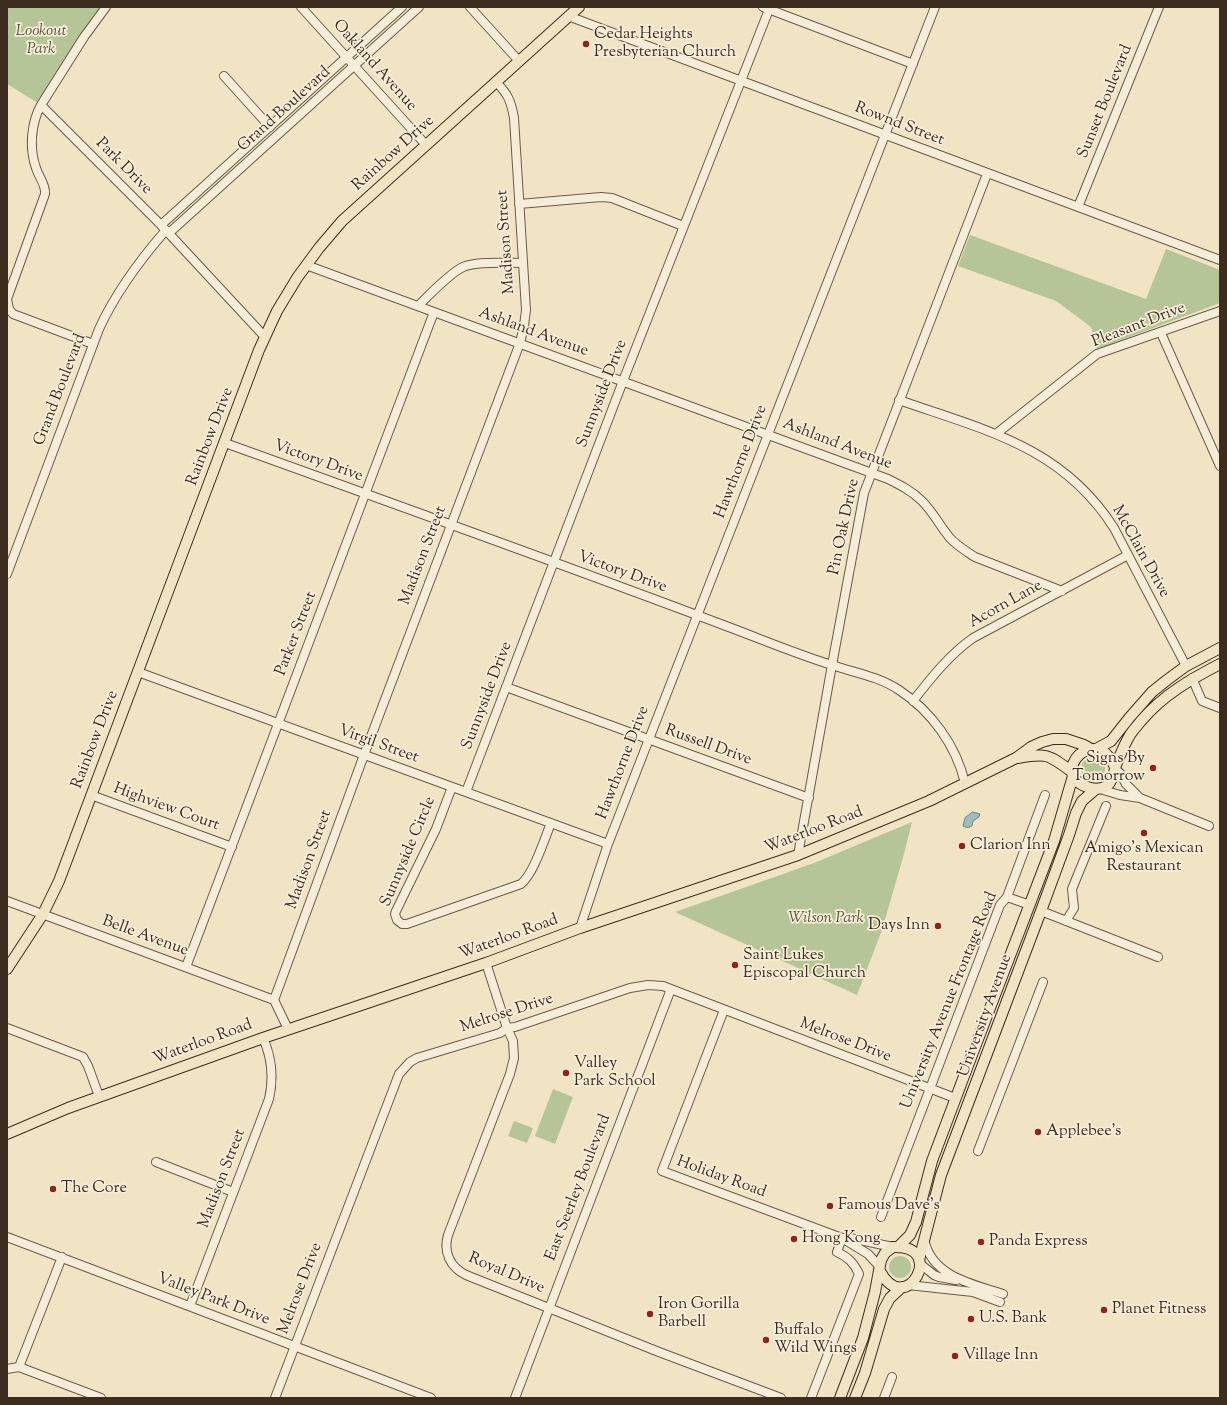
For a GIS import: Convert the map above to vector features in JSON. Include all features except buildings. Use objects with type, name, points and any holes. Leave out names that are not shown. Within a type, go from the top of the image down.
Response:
[{"type":"main road","name":"Rainbow Drive","points":[[7,969],[43,914],[59,881],[265,337],[277,311],[306,264],[342,221],[579,7]]},
{"type":"main road","points":[[1220,648],[1186,666],[1152,692],[1111,741],[1094,749],[1084,750],[1078,754],[1072,774],[1083,785],[1098,789],[1108,785],[1112,779],[1115,768],[1131,733],[1148,713],[1173,691],[1192,678],[1220,664]]},
{"type":"main road","name":"Waterloo Road","points":[[7,1134],[99,1096],[288,1029],[486,963],[580,928],[798,855],[922,803],[1016,758],[1031,747],[1042,742],[1053,739],[1066,739],[1094,749]]},
{"type":"main road","points":[[1094,749],[1110,757],[1115,768]]},
{"type":"main road","name":"Waterloo Road","points":[[1016,758],[1038,754],[1048,755],[1072,774]]},
{"type":"main road","name":"University Avenue","points":[[895,1247],[910,1235],[916,1222],[932,1161],[1054,841],[1072,774]]},
{"type":"main road","name":"University Avenue","points":[[919,1262],[941,1175],[1041,911],[1076,813],[1082,800],[1098,789]]},
{"type":"main road","points":[[1041,911],[1038,902],[1048,877],[1049,855]]},
{"type":"main road","points":[[948,1158],[950,1135],[959,1109],[955,1098]]},
{"type":"main road","points":[[840,1398],[863,1338],[881,1260],[885,1253],[895,1247],[911,1250],[919,1262],[920,1270],[917,1277],[890,1298],[884,1309],[865,1372],[855,1398]]},
{"type":"main road","points":[[880,1269],[888,1282],[894,1285],[905,1286]]},
{"type":"street","points":[[93,344],[13,314],[9,309],[7,299],[45,194],[45,188],[37,170],[33,155],[33,122],[41,104],[84,37],[106,7]]},
{"type":"street","name":"Oakland Avenue","points":[[302,7],[426,145]]},
{"type":"street","name":"Grand Boulevard","points":[[7,574],[93,344],[107,312],[139,262],[165,230],[270,127],[402,7]]},
{"type":"street","name":"Grand Boulevard","points":[[165,230],[355,66],[420,7]]},
{"type":"street","points":[[470,7],[519,61]]},
{"type":"street","name":"Hawthorne Drive","points":[[580,928],[608,844],[935,7]]},
{"type":"street","name":"Sunset Boulevard","points":[[1078,207],[1159,7]]},
{"type":"street","points":[[767,8],[913,64]]},
{"type":"street","name":"Sunnyside Drive","points":[[466,792],[767,8]]},
{"type":"street","name":"Rownd Street","points":[[568,16],[1220,260]]},
{"type":"street","points":[[224,76],[270,127]]},
{"type":"street","name":"Madison Street","points":[[274,1000],[364,754],[520,343],[526,318],[514,118],[509,97],[496,82]]},
{"type":"street","name":"Park Drive","points":[[41,104],[165,230],[265,337]]},
{"type":"street","name":"Pin Oak Drive","points":[[798,855],[864,493],[987,174]]},
{"type":"street","points":[[519,204],[601,197],[612,198],[683,226]]},
{"type":"street","points":[[418,306],[456,272],[464,267],[474,264],[522,263]]},
{"type":"street","name":"Ashland Avenue","points":[[306,264],[888,479],[914,493],[958,546],[968,553],[1062,590]]},
{"type":"street","name":"Pleasant Drive","points":[[996,434],[1097,354],[1220,311]]},
{"type":"street","name":"Parker Street","points":[[186,967],[434,312]]},
{"type":"street","points":[[1160,332],[1220,466]]},
{"type":"street","name":"McClain Drive","points":[[899,400],[996,434],[1031,450],[1062,470],[1081,486],[1104,512],[1114,528],[1186,666]]},
{"type":"street","name":"Victory Drive","points":[[225,443],[832,665],[878,678],[900,691],[932,718],[949,743],[963,773],[965,783]]},
{"type":"street","name":"Acorn Lane","points":[[913,701],[939,669],[963,646],[988,629],[1128,555]]},
{"type":"street","name":"Virgil Street","points":[[138,672],[608,844]]},
{"type":"street","points":[[1192,678],[1202,701],[1220,708]]},
{"type":"street","name":"Russell Drive","points":[[506,686],[809,798]]},
{"type":"street","points":[[1115,768],[1120,773],[1126,784],[1140,798]]},
{"type":"street","name":"Sunnyside Circle","points":[[452,787],[436,829],[396,911],[395,914],[397,920],[402,924],[415,922],[525,881],[531,872],[551,823]]},
{"type":"street","points":[[1098,789],[1120,795],[1140,798],[1209,826]]},
{"type":"street","name":"Highview Court","points":[[91,795],[232,847]]},
{"type":"street","name":"University Avenue Frontage Road","points":[[881,1217],[1000,905],[1007,897],[1045,795]]},
{"type":"street","points":[[1066,921],[1074,908],[1072,889],[1106,806]]},
{"type":"street","points":[[1007,897],[1030,905]]},
{"type":"street","name":"Belle Avenue","points":[[7,901],[274,1000]]},
{"type":"street","points":[[1041,911],[1158,956]]},
{"type":"street","name":"Royal Drive","points":[[486,963],[507,1028],[513,1041],[514,1058],[513,1066],[446,1240],[447,1252],[452,1264],[461,1272],[549,1308],[659,1352],[781,1398]]},
{"type":"street","points":[[978,1151],[1043,982]]},
{"type":"street","name":"Melrose Drive","points":[[275,1398],[399,1074],[410,1062],[424,1055],[500,1033],[507,1028],[515,1027],[630,988],[648,985],[663,986],[955,1098]]},
{"type":"street","name":"East Seerley Boulevard","points":[[515,1398],[671,989]]},
{"type":"street","points":[[274,1000],[288,1029]]},
{"type":"street","name":"Holiday Road","points":[[724,1010],[662,1171],[842,1238],[868,1254],[880,1269]]},
{"type":"street","points":[[7,1028],[83,1057],[88,1066],[99,1096]]},
{"type":"street","name":"Madison Street","points":[[190,1306],[269,1099],[272,1079],[271,1060],[263,1038]]},
{"type":"street","points":[[156,1162],[233,1192]]},
{"type":"street","name":"Valley Park Drive","points":[[7,1237],[430,1398]]},
{"type":"street","points":[[811,1398],[859,1274],[855,1265],[848,1257],[837,1252],[842,1238]]},
{"type":"street","name":"Holiday Road","points":[[842,1238],[850,1238],[895,1247]]},
{"type":"street","points":[[905,1286],[973,1292],[1001,1298],[940,1268],[927,1252],[925,1243]]},
{"type":"street","points":[[19,1367],[62,1257]]},
{"type":"street","points":[[919,1262],[939,1277],[965,1281]]},
{"type":"street","points":[[7,1369],[19,1367],[101,1398]]},
{"type":"street","points":[[884,1398],[892,1377]]},
{"type":"green space","name":"Lookout Park","points":[[7,7],[106,7],[41,105],[7,84]]},
{"type":"green space","points":[[970,235],[1146,299],[1166,249],[1220,270],[1220,303],[1097,349],[1091,327],[1056,301],[958,266]]},
{"type":"green space","points":[[1093,757],[1098,758],[1104,764],[1104,774],[1098,780],[1093,781],[1088,780],[1082,774],[1081,769],[1082,764],[1088,758]]},
{"type":"green space","name":"Wilson Park","points":[[912,822],[882,930],[857,995],[675,912],[814,863]]},
{"type":"green space","points":[[553,1089],[573,1097],[555,1144],[535,1136]]},
{"type":"green space","points":[[514,1121],[533,1128],[527,1143],[508,1136]]},
{"type":"green space","points":[[900,1256],[908,1259],[911,1267],[908,1275],[900,1278],[892,1275],[889,1267],[892,1259]]},
{"type":"water","points":[[973,812],[980,814],[979,817],[973,821],[972,826],[968,828],[963,826],[965,818]]},
{"type":"place","name":"Cedar Heights Presbyterian Church","points":[[586,44]]},
{"type":"place","name":"Signs By Tomorrow","points":[[1153,768]]},
{"type":"place","name":"Amigo's Mexican Restaurant","points":[[1144,833]]},
{"type":"place","name":"Clarion Inn","points":[[962,846]]},
{"type":"place","name":"Days Inn","points":[[938,926]]},
{"type":"place","name":"Saint Lukes Episcopal Church","points":[[735,965]]},
{"type":"place","name":"Valley Park School","points":[[566,1073]]},
{"type":"place","name":"Applebee's","points":[[1038,1132]]},
{"type":"place","name":"The Core","points":[[53,1189]]},
{"type":"place","name":"Famous Dave's","points":[[830,1206]]},
{"type":"place","name":"Hong Kong","points":[[794,1239]]},
{"type":"place","name":"Panda Express","points":[[981,1242]]},
{"type":"place","name":"Planet Fitness","points":[[1104,1310]]},
{"type":"place","name":"Iron Gorilla Barbell","points":[[650,1314]]},
{"type":"place","name":"U.S. Bank","points":[[971,1319]]},
{"type":"place","name":"Buffalo Wild Wings","points":[[766,1340]]},
{"type":"place","name":"Village Inn","points":[[955,1356]]}]
